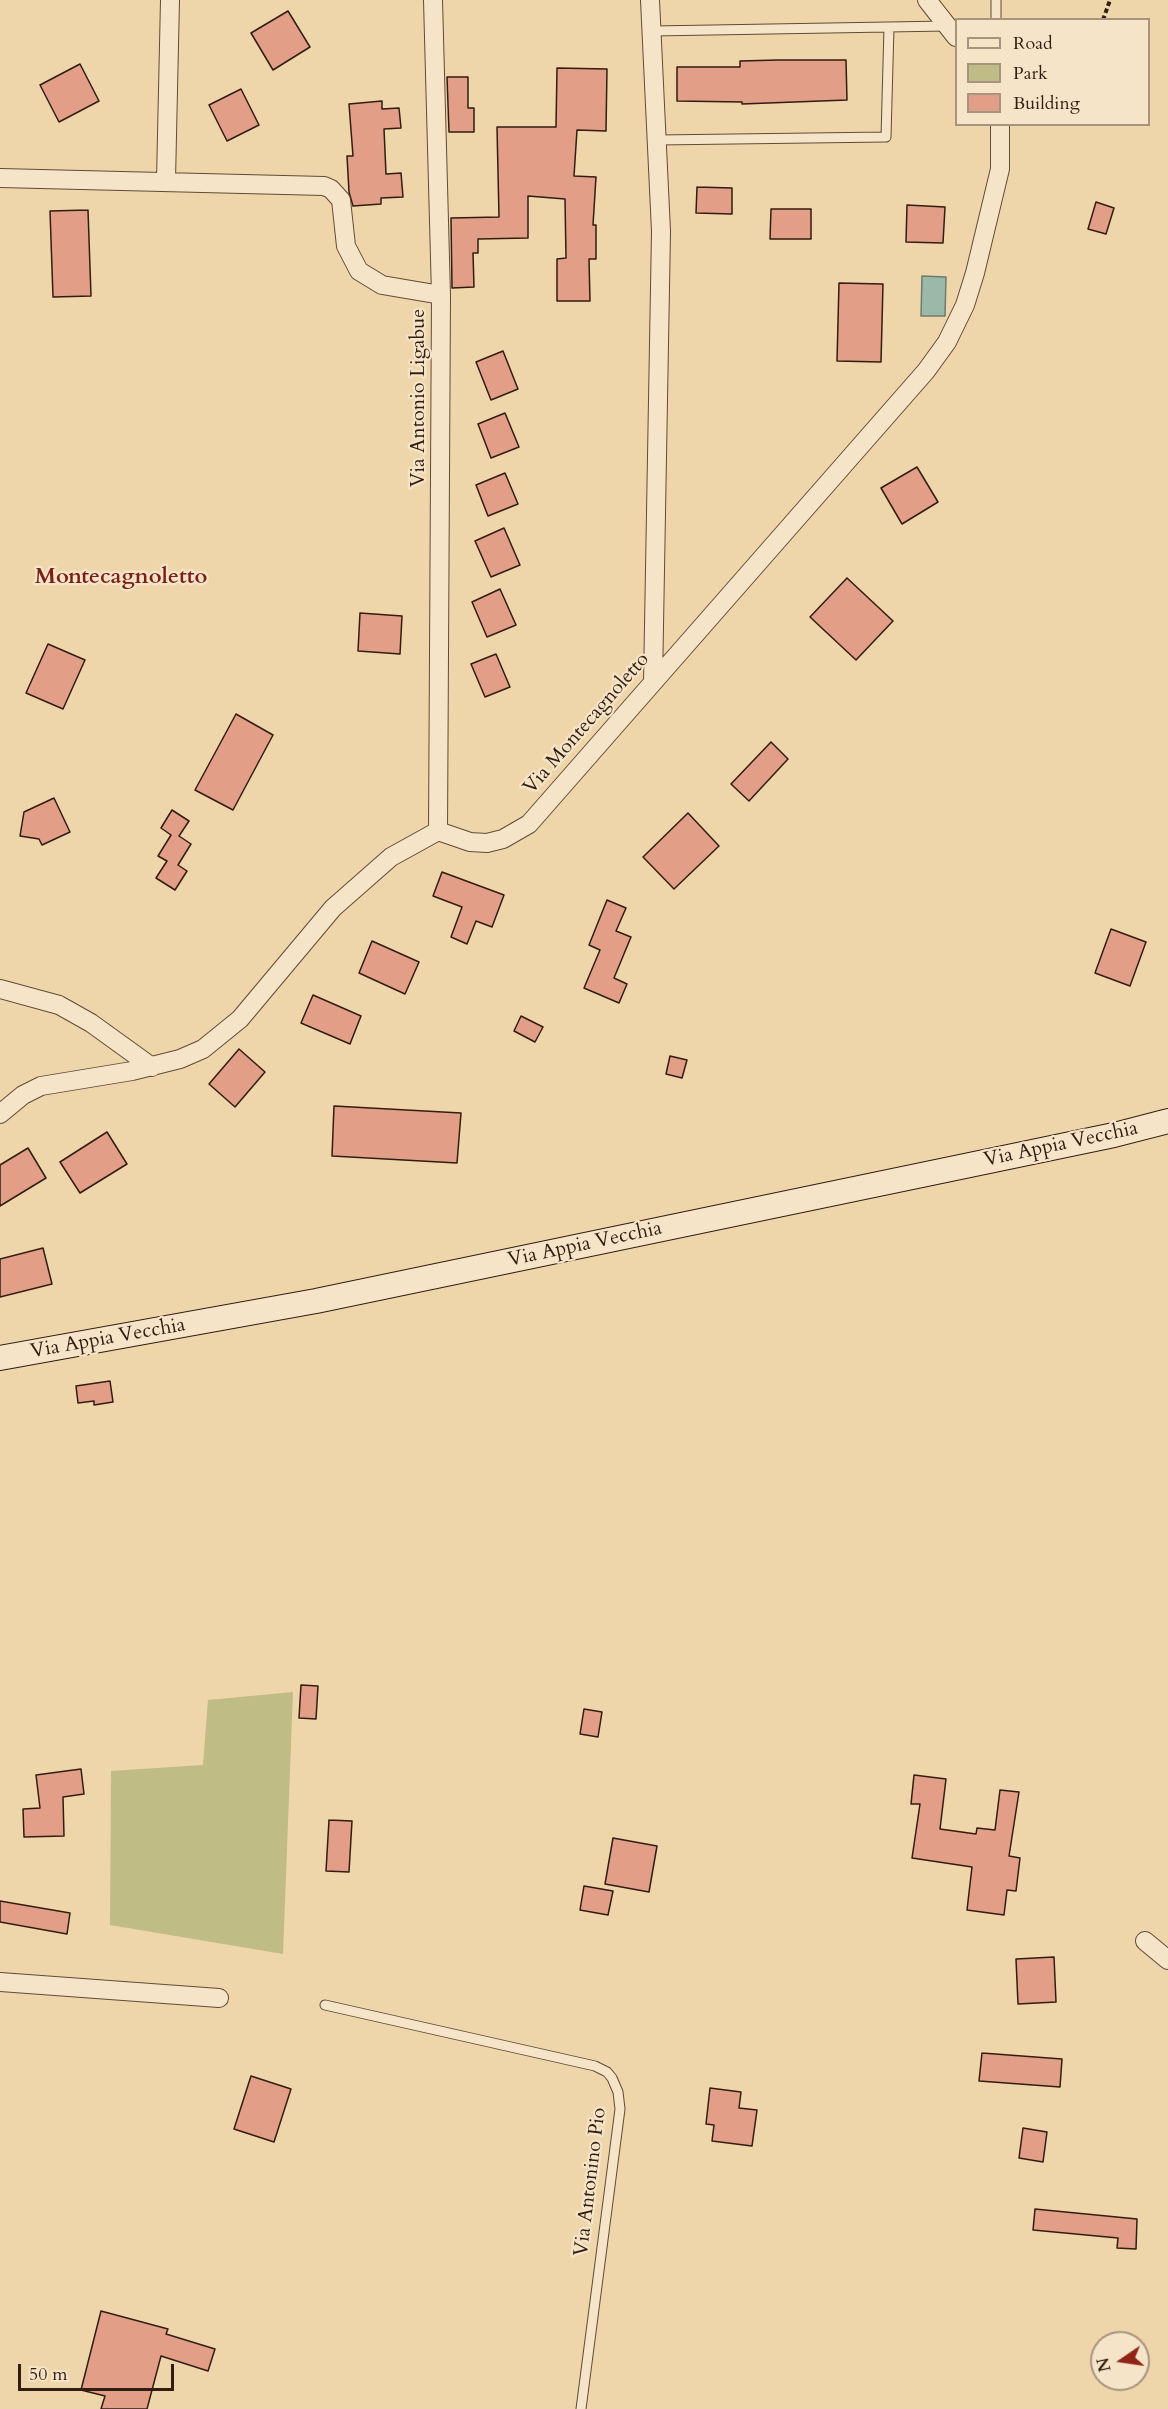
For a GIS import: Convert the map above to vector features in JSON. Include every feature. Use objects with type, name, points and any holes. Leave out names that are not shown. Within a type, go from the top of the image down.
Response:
[{"type":"main road","name":"Via Appia Vecchia","points":[[0,1358],[316,1301],[1114,1135],[1168,1121]]},
{"type":"street","points":[[166,180],[170,0]]},
{"type":"street","points":[[433,0],[441,295]]},
{"type":"street","points":[[650,0],[658,140],[661,319],[654,682]]},
{"type":"street","points":[[927,0],[954,30]]},
{"type":"street","name":"Via Montecagnoletto","points":[[438,831],[470,842],[487,843],[503,839],[522,829],[926,371],[947,342],[965,305],[975,273],[1000,169],[1000,126]]},
{"type":"street","name":"Via Antonio Ligabue","points":[[0,178],[166,180],[324,186],[331,189],[340,200],[346,246],[359,271],[382,285],[441,295],[438,831]]},
{"type":"street","points":[[0,1114],[22,1095],[40,1086],[152,1067],[197,1052],[228,1031],[345,896],[391,856],[438,831]]},
{"type":"street","points":[[1,988],[45,1000],[67,1009],[91,1023],[152,1067]]},
{"type":"street","points":[[1144,1941],[1168,1960]]},
{"type":"street","points":[[0,1982],[219,1998]]},
{"type":"lane","points":[[996,0],[996,18]]},
{"type":"lane","points":[[653,31],[889,27],[954,30]]},
{"type":"lane","points":[[658,140],[886,137],[889,27]]},
{"type":"lane","name":"Via Antonino Pio","points":[[325,2005],[595,2066],[608,2072],[612,2078],[618,2092],[619,2115],[581,2409]]},
{"type":"path","points":[[1104,18],[1110,0]]},
{"type":"green space","points":[[293,1692],[283,1954],[110,1925],[111,1771],[203,1765],[208,1700]]},
{"type":"shaded area","points":[[922,276],[946,277],[945,316],[921,316]]},
{"type":"building","points":[[288,11],[310,47],[273,70],[251,33]]},
{"type":"building","points":[[846,60],[847,100],[742,104],[742,102],[677,101],[677,67],[740,67],[740,61]]},
{"type":"building","points":[[80,64],[99,101],[59,122],[40,85]]},
{"type":"building","points":[[557,68],[607,69],[606,131],[577,130],[574,176],[596,177],[593,225],[596,225],[596,259],[589,259],[590,301],[557,301],[557,259],[566,258],[565,199],[528,196],[528,238],[478,239],[478,253],[473,253],[474,287],[452,288],[451,218],[499,217],[497,127],[556,127]]},
{"type":"building","points":[[447,77],[468,77],[468,108],[474,108],[474,132],[449,132]]},
{"type":"building","points":[[241,89],[259,125],[227,141],[209,105]]},
{"type":"building","points":[[382,101],[382,109],[399,108],[401,128],[384,129],[386,174],[401,173],[403,197],[381,198],[381,204],[353,206],[349,192],[347,156],[353,156],[349,104]]},
{"type":"building","points":[[697,187],[732,188],[732,214],[696,213]]},
{"type":"building","points":[[1096,202],[1114,208],[1106,234],[1088,229]]},
{"type":"building","points":[[907,205],[945,207],[943,243],[906,242]]},
{"type":"building","points":[[771,209],[811,209],[811,239],[770,239]]},
{"type":"building","points":[[88,210],[91,296],[53,297],[50,211]]},
{"type":"building","points":[[839,283],[883,284],[881,362],[837,361]]},
{"type":"building","points":[[503,351],[518,389],[491,400],[476,362]]},
{"type":"building","points":[[505,413],[519,447],[491,458],[478,424]]},
{"type":"building","points":[[917,467],[938,502],[902,524],[881,488]]},
{"type":"building","points":[[505,473],[518,504],[488,516],[476,485]]},
{"type":"building","points":[[504,528],[520,565],[491,577],[475,541]]},
{"type":"building","points":[[847,578],[893,621],[856,660],[810,617]]},
{"type":"building","points":[[500,589],[516,625],[487,637],[472,602]]},
{"type":"building","points":[[360,613],[402,616],[400,654],[358,651]]},
{"type":"building","points":[[48,644],[85,660],[63,709],[26,693]]},
{"type":"building","points":[[496,654],[510,687],[485,697],[471,664]]},
{"type":"building","points":[[236,714],[273,735],[233,810],[195,790]]},
{"type":"building","points":[[771,742],[788,759],[749,801],[731,784]]},
{"type":"building","points":[[54,798],[70,832],[42,845],[39,839],[20,836],[24,812]]},
{"type":"building","points":[[172,810],[189,821],[179,836],[191,844],[178,865],[187,871],[175,890],[156,878],[167,861],[158,856],[171,835],[161,828]]},
{"type":"building","points":[[688,813],[719,846],[674,889],[643,857]]},
{"type":"building","points":[[442,872],[504,895],[492,927],[476,921],[467,944],[451,937],[462,907],[433,896]]},
{"type":"building","points":[[607,900],[626,908],[616,931],[631,937],[614,978],[627,984],[619,1003],[584,988],[600,950],[589,945]]},
{"type":"building","points":[[1111,929],[1146,942],[1130,986],[1095,973]]},
{"type":"building","points":[[372,941],[419,962],[405,994],[359,973]]},
{"type":"building","points":[[313,995],[361,1016],[350,1044],[301,1023]]},
{"type":"building","points":[[521,1016],[543,1027],[535,1042],[514,1031]]},
{"type":"building","points":[[239,1049],[265,1072],[235,1107],[209,1084]]},
{"type":"building","points":[[670,1056],[687,1060],[682,1078],[666,1074]]},
{"type":"building","points":[[334,1106],[461,1113],[457,1163],[332,1156]]},
{"type":"building","points":[[107,1132],[127,1164],[80,1193],[60,1162]]},
{"type":"building","points":[[28,1148],[46,1178],[0,1206],[0,1165]]},
{"type":"building","points":[[43,1248],[52,1284],[0,1297],[0,1259]]},
{"type":"building","points":[[110,1381],[113,1402],[94,1405],[94,1401],[78,1403],[76,1386]]},
{"type":"building","points":[[301,1685],[318,1686],[316,1719],[299,1718]]},
{"type":"building","points":[[584,1709],[602,1712],[598,1737],[580,1734]]},
{"type":"building","points":[[81,1769],[84,1794],[63,1797],[64,1836],[24,1837],[23,1809],[40,1808],[36,1775]]},
{"type":"building","points":[[914,1775],[946,1779],[940,1829],[976,1834],[977,1828],[995,1830],[1000,1790],[1019,1792],[1009,1856],[1020,1858],[1016,1891],[1007,1890],[1004,1915],[967,1910],[972,1867],[912,1858],[920,1804],[911,1804]]},
{"type":"building","points":[[329,1820],[352,1821],[349,1872],[326,1871]]},
{"type":"building","points":[[613,1838],[657,1846],[649,1892],[605,1884]]},
{"type":"building","points":[[584,1886],[613,1891],[608,1915],[580,1910]]},
{"type":"building","points":[[0,1901],[70,1913],[67,1934],[0,1922]]},
{"type":"building","points":[[1054,1957],[1056,2002],[1018,2004],[1016,1959]]},
{"type":"building","points":[[982,2053],[1062,2059],[1060,2087],[979,2081]]},
{"type":"building","points":[[251,2076],[291,2089],[274,2142],[234,2129]]},
{"type":"building","points":[[710,2088],[741,2092],[739,2108],[757,2110],[752,2146],[712,2141],[714,2125],[706,2124]]},
{"type":"building","points":[[1023,2128],[1047,2132],[1043,2162],[1019,2158]]},
{"type":"building","points":[[1035,2209],[1137,2219],[1136,2249],[1117,2248],[1118,2238],[1033,2230]]},
{"type":"building","points":[[101,2311],[168,2329],[166,2334],[215,2349],[208,2371],[161,2356],[147,2409],[101,2409],[105,2396],[81,2390]]},
{"type":"district","name":"Montecagnoletto","points":[[121,578]]}]
